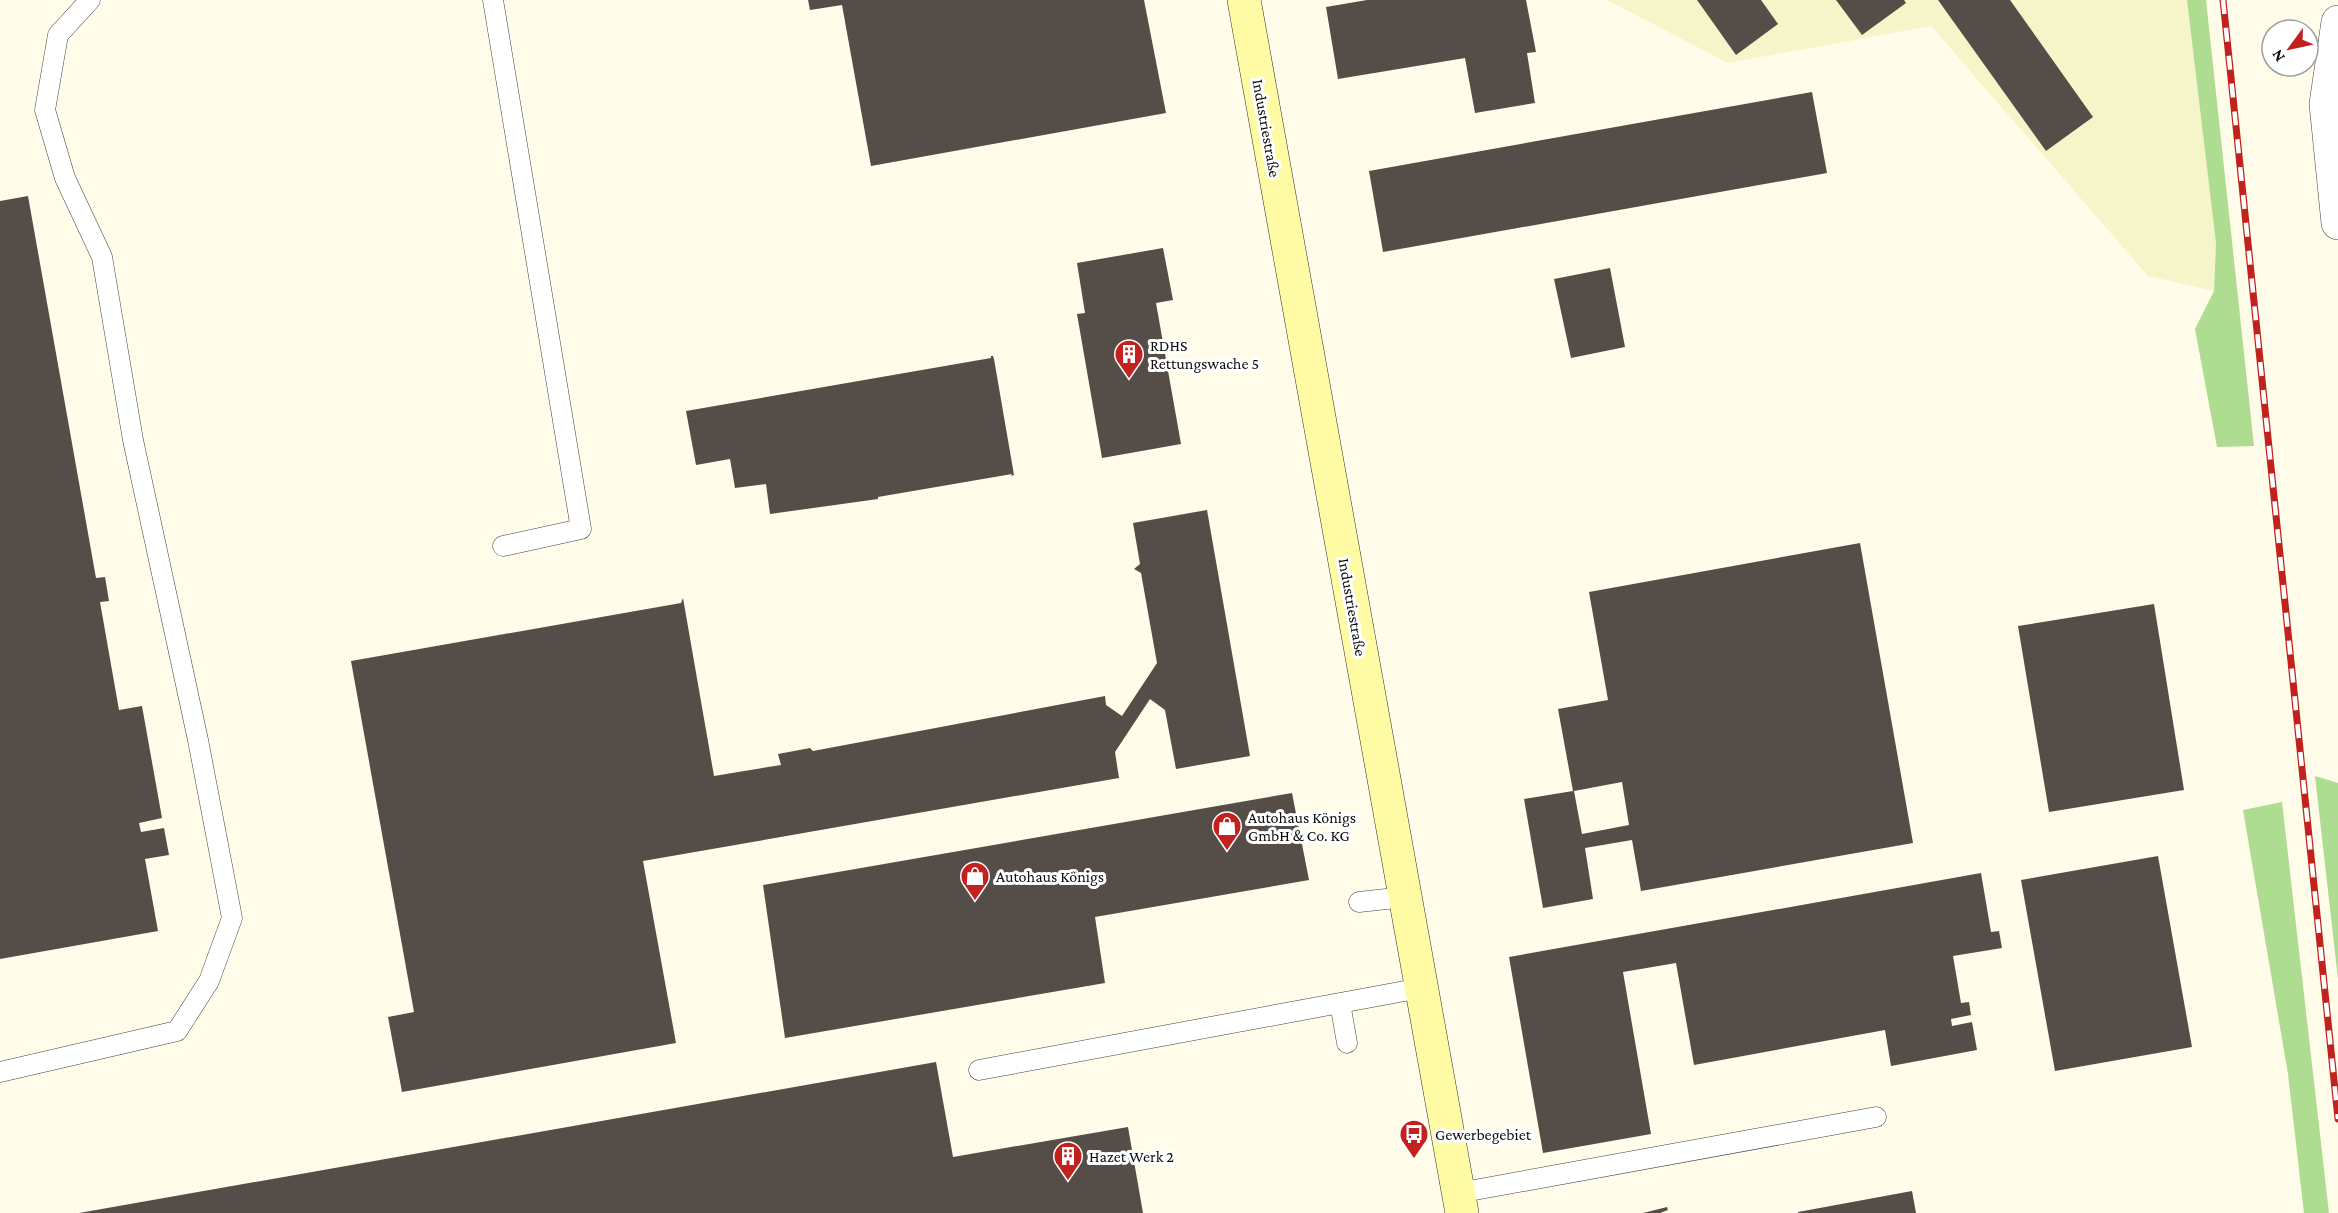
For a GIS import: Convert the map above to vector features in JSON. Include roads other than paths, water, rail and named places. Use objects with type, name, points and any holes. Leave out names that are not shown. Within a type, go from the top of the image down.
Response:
[{"type":"street","name":"Industriestraße","points":[[1244,0],[1460,1203]]},
{"type":"street","points":[[2338,22],[2326,104],[2338,223]]},
{"type":"lane","points":[[0,1072],[177,1031],[209,981],[232,918],[198,740],[133,440],[102,257],[65,178],[45,110],[58,35],[90,0]]},
{"type":"lane","points":[[492,0],[581,529],[503,546]]},
{"type":"lane","points":[[1359,902],[1405,897]]},
{"type":"lane","points":[[979,1070],[1421,988]]},
{"type":"lane","points":[[1340,1003],[1347,1043]]},
{"type":"lane","points":[[1460,1203],[1876,1117]]},
{"type":"railway","points":[[2223,0],[2338,1119]]},
{"type":"place","name":"RDHS Rettungswache 5","points":[[1129,380]]},
{"type":"place","name":"Autohaus Königs GmbH & Co. KG","points":[[1227,852]]},
{"type":"place","name":"Autohaus Königs","points":[[975,902]]},
{"type":"place","name":"Gewerbegebiet","points":[[1414,1160]]},
{"type":"place","name":"Hazet Werk 2","points":[[1068,1182]]}]
